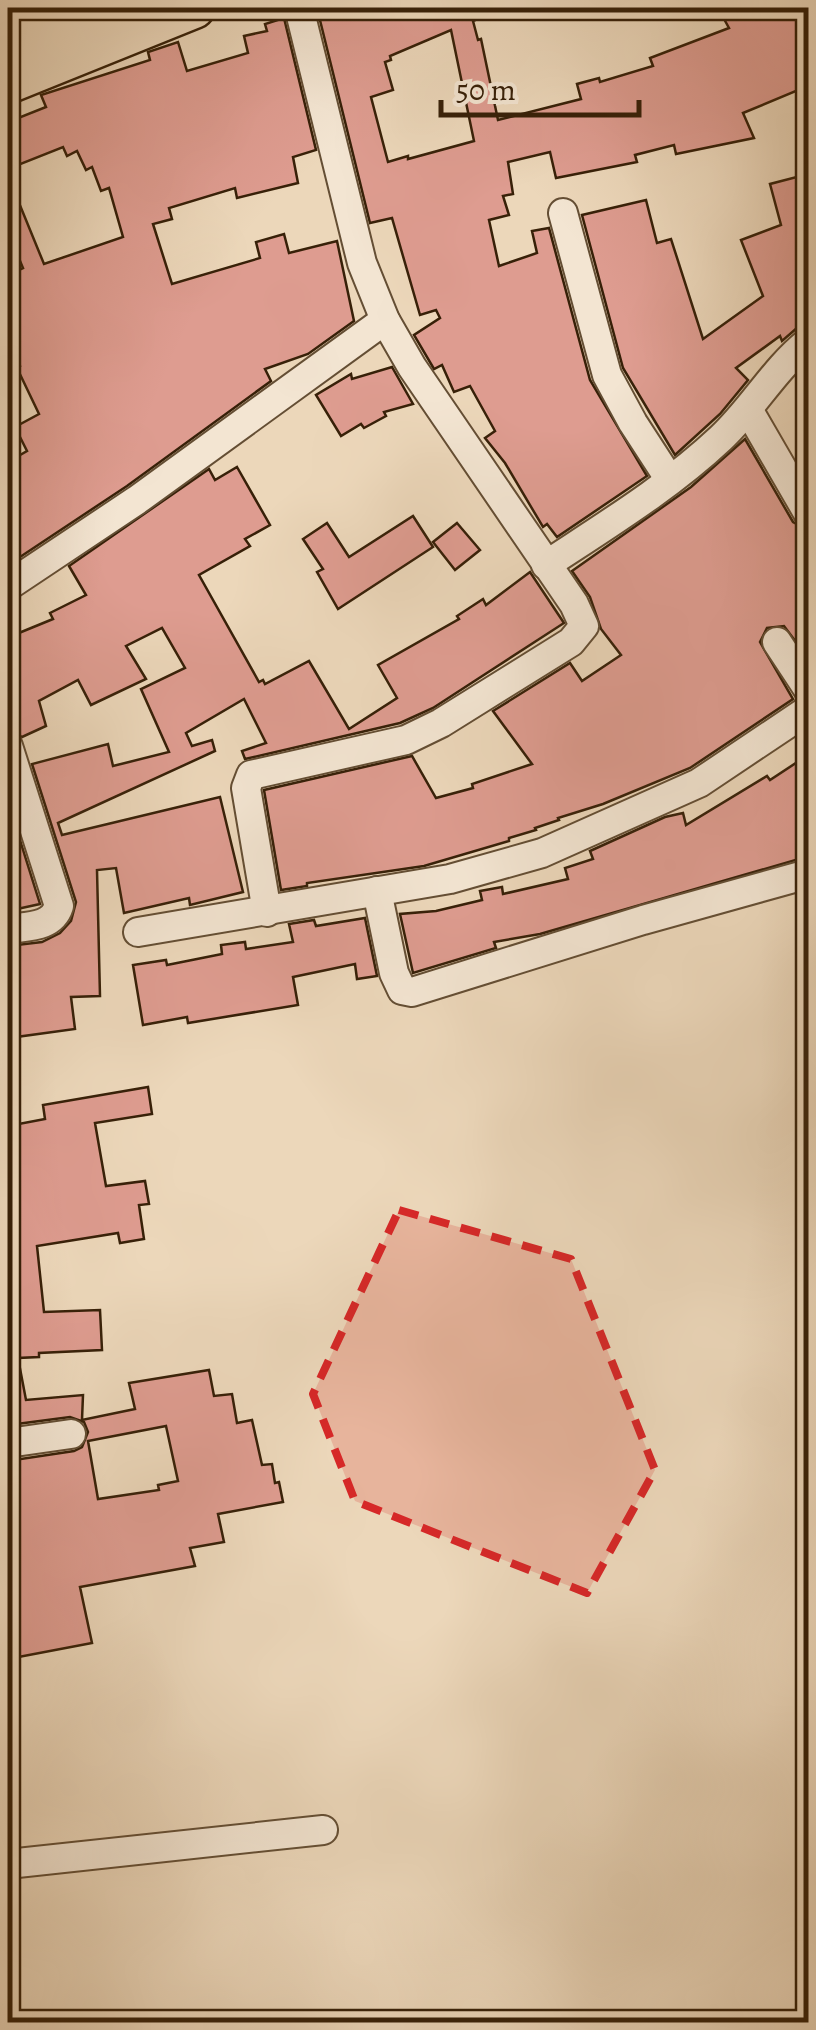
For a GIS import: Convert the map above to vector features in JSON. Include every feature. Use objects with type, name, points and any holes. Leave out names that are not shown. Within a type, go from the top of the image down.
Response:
[{"type":"highway","points":[[8,83],[101,8]]},
{"type":"highway","points":[[8,43],[51,47],[126,20],[194,8]]},
{"type":"street","points":[[267,912],[246,788],[249,777],[262,770],[406,740],[441,723],[571,642],[583,630],[583,618],[429,394],[384,320],[362,263],[299,8]]},
{"type":"street","points":[[563,213],[608,375],[632,423],[670,480]]},
{"type":"street","points":[[8,586],[138,500],[384,320]]},
{"type":"street","points":[[546,565],[670,480],[718,441],[749,411],[784,361],[808,342]]},
{"type":"street","points":[[749,411],[808,513]]},
{"type":"street","points":[[777,642],[808,689]]},
{"type":"street","points":[[138,932],[488,870],[580,838],[699,784],[808,710]]},
{"type":"street","points":[[8,746],[59,906],[56,915],[46,923],[8,929]]},
{"type":"street","points":[[378,891],[394,973],[402,990],[412,992],[642,920],[808,874]]},
{"type":"street","points":[[8,1442],[71,1434]]},
{"type":"street","points":[[8,1864],[323,1830]]},
{"type":"highlighted area","points":[[399,1210],[571,1259],[655,1470],[587,1593],[355,1501],[313,1394]]},
{"type":"building","points":[[317,8],[503,8],[473,21],[478,40],[481,39],[498,120],[581,99],[577,84],[599,78],[600,82],[653,66],[650,58],[729,28],[718,8],[808,8],[808,86],[743,113],[754,138],[676,154],[674,145],[635,155],[637,162],[556,178],[550,152],[508,162],[513,194],[503,196],[509,215],[489,220],[499,266],[537,253],[532,231],[549,228],[590,380],[647,476],[557,537],[547,524],[543,527],[505,463],[485,438],[495,431],[470,386],[454,392],[442,365],[434,369],[414,335],[440,318],[436,310],[420,315],[392,218],[370,223]],"holes":[[[451,30],[474,141],[388,162],[371,97],[393,90],[385,62],[391,60],[390,56]]]},
{"type":"building","points":[[284,18],[316,150],[293,157],[298,183],[237,198],[235,188],[169,208],[172,219],[153,224],[172,284],[260,258],[256,242],[284,234],[289,253],[337,241],[354,321],[308,354],[265,369],[271,381],[127,486],[8,565],[8,462],[27,451],[15,427],[39,414],[17,368],[20,366],[8,335],[8,275],[23,268],[8,232],[8,176],[44,264],[123,237],[109,188],[101,191],[92,167],[86,170],[77,151],[67,156],[63,147],[8,169],[8,122],[46,107],[41,95],[150,60],[148,52],[178,42],[187,71],[248,53],[244,36],[267,31],[265,24]]},
{"type":"building","points":[[808,174],[808,325],[797,328],[782,341],[780,336],[736,368],[748,380],[720,414],[675,455],[623,368],[582,215],[646,200],[657,243],[671,239],[703,339],[763,296],[741,240],[781,225],[770,184]]},
{"type":"building","points":[[392,367],[413,404],[384,412],[386,416],[341,436],[316,395],[351,374],[352,379]]},
{"type":"building","points":[[745,439],[793,522],[808,530],[808,658],[784,626],[767,628],[760,642],[793,699],[690,768],[558,818],[509,841],[424,866],[281,890],[264,790],[412,756],[436,798],[532,764],[493,711],[570,663],[582,681],[621,655],[601,629],[590,597],[572,571],[691,487]]},
{"type":"building","points":[[237,467],[270,525],[245,539],[250,546],[199,575],[259,682],[263,680],[265,684],[309,661],[349,729],[397,698],[378,665],[459,619],[457,616],[483,599],[486,605],[530,572],[564,623],[433,708],[400,723],[245,759],[242,751],[266,743],[244,699],[186,733],[192,746],[212,740],[215,751],[58,823],[62,835],[220,797],[243,892],[190,905],[189,898],[124,913],[116,868],[97,870],[100,996],[71,997],[75,1029],[16,1037],[12,1006],[8,1007],[8,946],[42,942],[60,933],[71,921],[76,902],[32,764],[108,744],[113,766],[169,752],[141,689],[185,668],[162,628],[126,646],[146,679],[91,705],[78,680],[39,701],[46,726],[22,737],[8,729],[8,642],[16,639],[14,635],[53,619],[50,613],[86,595],[69,566],[209,469],[215,480]]},
{"type":"building","points":[[413,516],[433,547],[338,609],[317,572],[323,569],[303,539],[327,523],[349,557]]},
{"type":"building","points":[[457,523],[480,550],[455,570],[433,542]]},
{"type":"building","points":[[808,755],[806,857],[540,934],[494,942],[496,948],[413,973],[400,914],[436,911],[482,900],[480,891],[502,887],[503,894],[568,879],[565,868],[593,859],[590,851],[665,817],[683,813],[686,825]]},
{"type":"building","points":[[8,802],[40,904],[8,911]]},
{"type":"building","points":[[365,918],[377,976],[357,979],[355,964],[293,977],[298,1005],[188,1023],[187,1017],[143,1025],[133,965],[166,960],[167,965],[222,954],[221,945],[245,942],[246,949],[293,942],[289,924],[314,920],[316,926]]},
{"type":"building","points":[[148,1087],[152,1114],[95,1123],[106,1186],[145,1181],[149,1204],[139,1205],[144,1239],[120,1243],[118,1233],[37,1246],[44,1312],[100,1310],[102,1350],[18,1358],[26,1400],[83,1395],[82,1420],[135,1409],[129,1383],[209,1370],[214,1396],[232,1394],[237,1423],[252,1420],[262,1465],[272,1464],[283,1502],[218,1514],[224,1542],[190,1548],[195,1566],[80,1587],[92,1643],[8,1659],[8,1479],[17,1477],[14,1460],[74,1451],[82,1447],[88,1432],[84,1422],[70,1417],[9,1425],[8,1206],[19,1204],[11,1163],[8,1164],[8,1126],[45,1119],[43,1105]],"holes":[[[166,1426],[178,1481],[158,1485],[159,1490],[98,1499],[88,1441]]]}]
